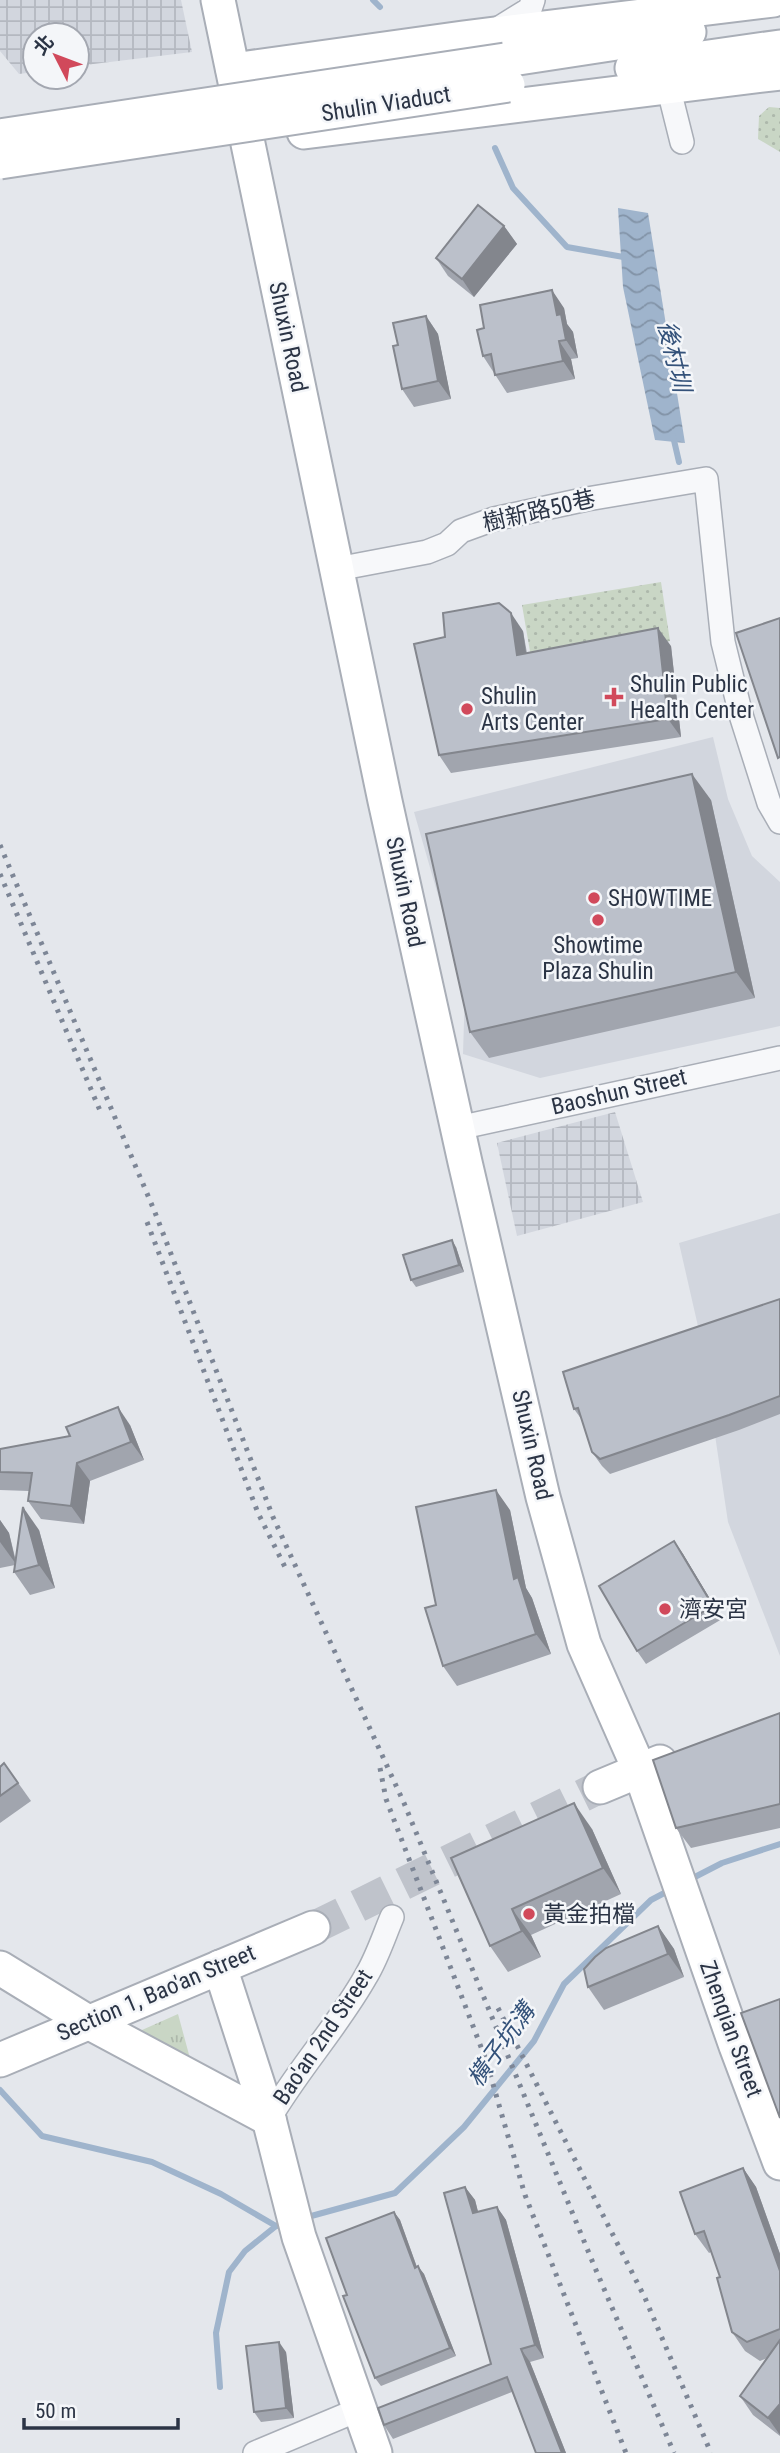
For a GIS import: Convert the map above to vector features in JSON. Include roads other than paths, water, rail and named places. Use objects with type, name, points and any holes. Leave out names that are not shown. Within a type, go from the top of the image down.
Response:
[{"type":"main road","name":"Shuxin Road","points":[[218,0],[385,801],[543,1497],[584,1644],[640,1771]]},
{"type":"main road","points":[[233,70],[500,60],[688,10],[776,34]]},
{"type":"main road","points":[[246,140],[668,86],[776,34]]},
{"type":"main road","name":"Shulin Viaduct","points":[[0,136],[500,60],[776,34]]},
{"type":"main road","name":"Shulin Viaduct","points":[[0,162],[500,60]]},
{"type":"main road","points":[[600,1787],[688,1751]]},
{"type":"main road","name":"Zhenqian Street","points":[[640,1771],[780,2163]]},
{"type":"main road","name":"Section 1, Bao'an Street","points":[[0,2060],[313,1928]]},
{"type":"main road","points":[[220,1967],[269,2119],[295,2226],[375,2453]]},
{"type":"main road","points":[[0,1968],[88,2022],[269,2119]]},
{"type":"street","points":[[500,60],[533,0]]},
{"type":"street","points":[[614,0],[646,11],[688,10]]},
{"type":"street","points":[[668,86],[682,142]]},
{"type":"street","name":"樹新路50巷","points":[[337,569],[427,552],[447,544],[461,531],[494,519],[587,499],[706,479],[723,642],[741,715],[769,803],[780,822]]},
{"type":"street","name":"Baoshun Street","points":[[458,1128],[780,1058]]},
{"type":"street","name":"Bao'an 2nd Street","points":[[269,2119],[284,2093],[367,1975],[392,1916]]},
{"type":"street","points":[[255,2453],[360,2409]]},
{"type":"water","points":[[618,208],[648,213],[685,443],[655,440],[623,287]]},
{"type":"waterway","points":[[373,0],[380,7]]},
{"type":"waterway","points":[[495,148],[513,188],[567,247],[629,258]]},
{"type":"waterway","name":"後村圳","points":[[673,436],[679,462]]},
{"type":"waterway","name":"橫子坑溝","points":[[689,1880],[722,1863],[780,1844]]},
{"type":"waterway","name":"橫子坑溝","points":[[304,2218],[395,2193],[464,2127],[534,2041],[564,1984],[651,1900],[670,1890]]},
{"type":"waterway","points":[[0,2090],[42,2136],[152,2162],[221,2194],[276,2226]]},
{"type":"waterway","points":[[220,2387],[216,2333],[229,2272],[245,2251],[276,2226],[287,2223]]},
{"type":"tunnel","points":[[313,1928],[600,1787]]},
{"type":"railway","points":[[0,845],[154,1210],[273,1517],[404,1803],[674,2453]]},
{"type":"railway","points":[[0,874],[101,1113]]},
{"type":"railway","points":[[147,1222],[258,1513],[285,1567]]},
{"type":"railway","points":[[380,1768],[386,1799],[486,2060],[525,2195],[626,2453]]},
{"type":"railway","points":[[498,2008],[645,2298],[711,2453]]},
{"type":"place","name":"Shulin Public Health Center","points":[[614,697]]},
{"type":"place","name":"Shulin Arts Center","points":[[467,709]]},
{"type":"place","name":"SHOWTIME","points":[[594,898]]},
{"type":"place","name":"Showtime Plaza Shulin","points":[[598,920]]},
{"type":"place","name":"濟安宮","points":[[665,1609]]},
{"type":"place","name":"黃金拍檔","points":[[529,1914]]}]
